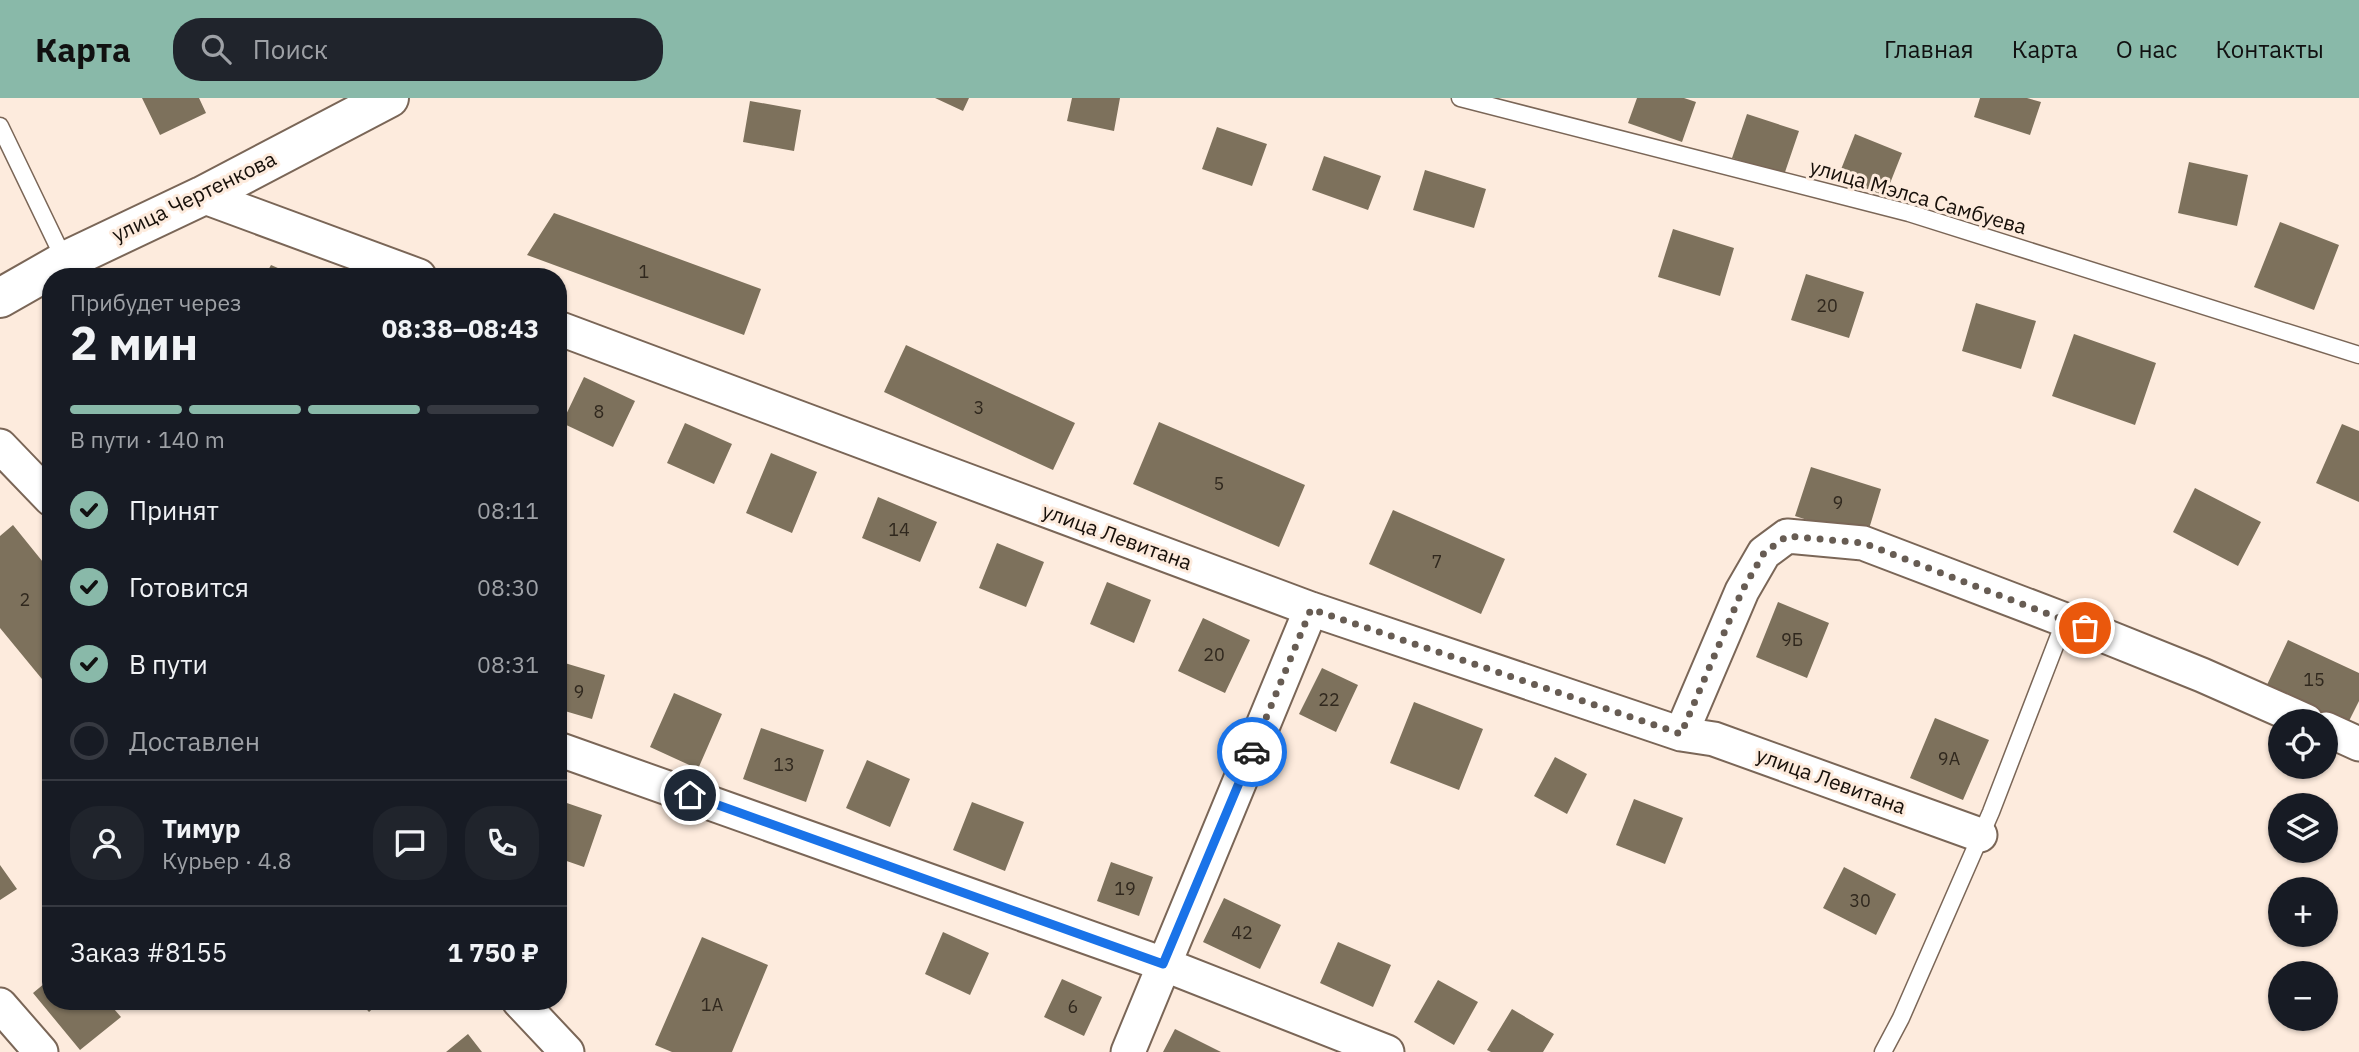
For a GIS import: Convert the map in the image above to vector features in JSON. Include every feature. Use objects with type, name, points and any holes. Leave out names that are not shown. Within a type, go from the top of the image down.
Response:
[{"type":"street","name":"улица Чертенкова","points":[[53,268],[202,196],[389,98]]},
{"type":"street","points":[[202,196],[397,268]]},
{"type":"street","name":"улица Чертенкова","points":[[0,298],[42,274]]},
{"type":"street","name":"улица Левитана","points":[[567,331],[1311,609],[1681,734],[1714,739],[1980,835]]},
{"type":"street","points":[[0,446],[42,490]]},
{"type":"street","points":[[1681,734],[1742,591],[1764,553],[1787,536],[1863,543],[2065,620],[2279,709]]},
{"type":"street","points":[[1128,1052],[1311,609]]},
{"type":"street","points":[[2338,734],[2359,744]]},
{"type":"street","points":[[567,752],[1163,964],[1387,1052]]},
{"type":"street","points":[[0,1005],[41,1052]]},
{"type":"street","points":[[527,1010],[566,1052]]},
{"type":"lane","name":"улица Мэлса Самбуева","points":[[1460,98],[1909,213],[2359,355]]},
{"type":"lane","points":[[0,126],[65,261]]},
{"type":"lane","points":[[1882,1052],[1901,1018],[2020,742],[2065,620]]},
{"type":"building","points":[[142,98],[199,98],[206,113],[160,135]]},
{"type":"building","points":[[935,98],[969,98],[963,111]]},
{"type":"building","points":[[1072,98],[1120,98],[1114,131],[1067,121]]},
{"type":"building","points":[[1637,98],[1684,98],[1696,102],[1682,142],[1628,123]]},
{"type":"building","points":[[1980,98],[2027,98],[2041,102],[2030,135],[1974,117]]},
{"type":"building","points":[[750,101],[801,110],[794,151],[743,142]]},
{"type":"building","points":[[1747,114],[1799,131],[1784,175],[1732,158]]},
{"type":"building","points":[[1217,127],[1267,144],[1252,186],[1202,169]]},
{"type":"building","points":[[1855,134],[1902,153],[1885,196],[1838,177]]},
{"type":"building","points":[[1324,156],[1381,176],[1368,210],[1312,190]]},
{"type":"building","points":[[2189,162],[2248,175],[2237,226],[2178,213]]},
{"type":"building","points":[[1425,170],[1486,189],[1474,228],[1413,210]]},
{"type":"building","points":[[554,213],[761,289],[744,335],[527,255]]},
{"type":"building","points":[[2280,222],[2339,245],[2314,310],[2254,287]]},
{"type":"building","points":[[1673,229],[1734,248],[1720,296],[1658,277]]},
{"type":"building","points":[[1806,274],[1864,292],[1849,338],[1791,320]]},
{"type":"building","points":[[1976,303],[2036,321],[2021,369],[1962,351]]},
{"type":"building","points":[[2074,334],[2156,363],[2135,425],[2052,396]]},
{"type":"building","points":[[906,345],[1075,423],[1053,470],[884,392]]},
{"type":"building","points":[[584,377],[635,401],[613,447],[567,425],[567,413]]},
{"type":"building","points":[[1159,422],[1305,485],[1279,547],[1133,484]]},
{"type":"building","points":[[685,423],[732,444],[714,484],[667,463]]},
{"type":"building","points":[[2342,424],[2359,431],[2359,502],[2316,483]]},
{"type":"building","points":[[771,453],[817,472],[792,533],[746,513]]},
{"type":"building","points":[[1811,467],[1881,489],[1866,539],[1795,516]]},
{"type":"building","points":[[2195,488],[2261,522],[2238,566],[2173,532]]},
{"type":"building","points":[[878,497],[937,522],[920,562],[862,538]]},
{"type":"building","points":[[1393,510],[1505,559],[1481,614],[1369,564]]},
{"type":"building","points":[[13,525],[42,561],[42,679],[0,628],[0,536]]},
{"type":"building","points":[[997,543],[1044,562],[1026,607],[979,588]]},
{"type":"building","points":[[1107,582],[1151,600],[1134,643],[1090,624]]},
{"type":"building","points":[[1778,602],[1829,623],[1807,678],[1756,657]]},
{"type":"building","points":[[1203,618],[1250,640],[1225,693],[1178,671]]},
{"type":"building","points":[[2288,640],[2359,673],[2359,701],[2347,725],[2338,721],[2338,709],[2313,709],[2266,687]]},
{"type":"building","points":[[567,664],[605,675],[592,719],[567,712]]},
{"type":"building","points":[[1322,668],[1358,685],[1336,732],[1299,714]]},
{"type":"building","points":[[674,693],[722,714],[698,769],[650,747]]},
{"type":"building","points":[[1414,702],[1483,729],[1459,790],[1390,763]]},
{"type":"building","points":[[1935,718],[1989,740],[1963,800],[1910,778]]},
{"type":"building","points":[[761,728],[824,750],[806,802],[743,779]]},
{"type":"building","points":[[1555,757],[1587,774],[1567,814],[1534,796]]},
{"type":"building","points":[[867,760],[910,779],[890,827],[846,808]]},
{"type":"building","points":[[1634,799],[1683,818],[1665,864],[1616,845]]},
{"type":"building","points":[[972,802],[1024,822],[1005,871],[953,850]]},
{"type":"building","points":[[567,803],[602,815],[584,867],[567,861]]},
{"type":"building","points":[[1111,862],[1153,877],[1139,916],[1097,901]]},
{"type":"building","points":[[0,865],[17,889],[0,900]]},
{"type":"building","points":[[1844,867],[1896,894],[1876,935],[1823,908]]},
{"type":"building","points":[[1224,898],[1281,925],[1260,969],[1203,942]]},
{"type":"building","points":[[943,932],[989,953],[970,995],[925,974]]},
{"type":"building","points":[[702,937],[768,965],[732,1052],[672,1052],[655,1045]]},
{"type":"building","points":[[1338,942],[1391,965],[1373,1007],[1320,983]]},
{"type":"building","points":[[1062,979],[1102,997],[1084,1036],[1044,1017]]},
{"type":"building","points":[[1438,980],[1478,1002],[1454,1045],[1414,1022]]},
{"type":"building","points":[[42,986],[42,1004],[33,993]]},
{"type":"building","points":[[1512,1009],[1554,1034],[1543,1052],[1487,1050]]},
{"type":"building","points":[[47,1010],[115,1010],[121,1017],[80,1050]]},
{"type":"building","points":[[1175,1029],[1221,1052],[1163,1052]]},
{"type":"building","points":[[468,1034],[482,1052],[446,1052]]},
{"type":"way so far","points":[[1252,752],[1311,609],[1681,734],[1742,591],[1764,553],[1787,536],[1863,543],[2085,628]]},
{"type":"route","points":[[690,795],[1163,964],[1252,752]]}]
